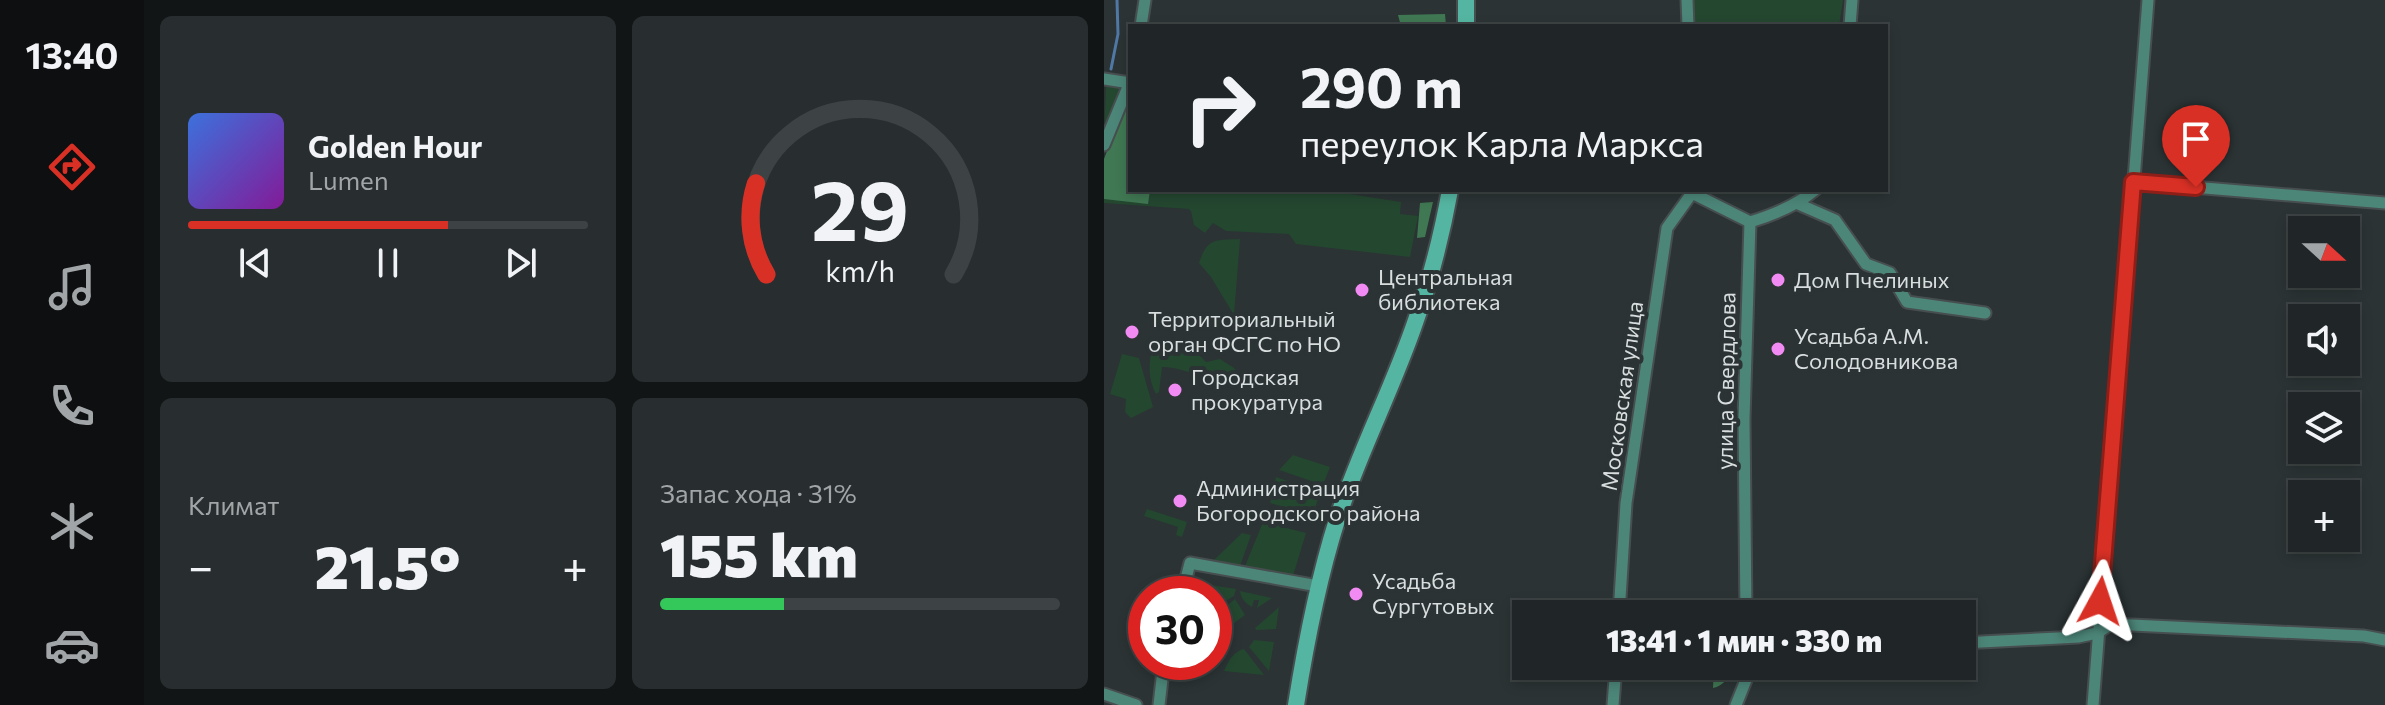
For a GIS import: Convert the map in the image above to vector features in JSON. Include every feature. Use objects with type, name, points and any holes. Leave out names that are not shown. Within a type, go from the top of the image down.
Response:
[{"type":"main road","points":[[1466,0],[1466,24]]},
{"type":"main road","points":[[1296,705],[1318,586],[1338,519],[1416,322],[1450,192]]},
{"type":"street","points":[[1141,24],[1145,0]]},
{"type":"street","points":[[1687,0],[1688,24]]},
{"type":"street","points":[[1850,24],[1852,0]]},
{"type":"street","points":[[2093,705],[2148,0]]},
{"type":"street","points":[[1104,79],[1128,83]]},
{"type":"street","points":[[1104,145],[1128,88]]},
{"type":"street","points":[[2133,182],[2385,203]]},
{"type":"street","points":[[1692,192],[1750,222],[1796,203],[1812,192]]},
{"type":"street","name":"Московская улица","points":[[1620,600],[1626,503],[1667,228],[1692,192]]},
{"type":"street","points":[[1796,203],[1835,220],[1866,264],[1890,273],[1907,302],[1985,313]]},
{"type":"street","name":"улица Свердлова","points":[[1746,600],[1744,419],[1750,222]]},
{"type":"street","points":[[1187,576],[1190,563],[1318,586]]},
{"type":"street","points":[[1976,642],[2078,637],[2097,633],[2111,624],[2364,636],[2385,640]]},
{"type":"street","points":[[1159,705],[1162,680]]},
{"type":"street","points":[[1613,705],[1615,680]]},
{"type":"street","points":[[1736,705],[1747,680]]},
{"type":"street","points":[[1104,694],[1136,705]]},
{"type":"green space","points":[[1692,0],[1843,0],[1839,24],[1693,24]]},
{"type":"green space","points":[[1445,14],[1446,24],[1400,24],[1398,15]]},
{"type":"green space","points":[[1106,85],[1122,87],[1104,138]]},
{"type":"green space","points":[[1128,97],[1128,192],[1150,192],[1148,204],[1104,199],[1104,159]]},
{"type":"green space","points":[[1104,184],[1128,192],[1337,192],[1401,202],[1400,214],[1418,216],[1410,257],[1296,244],[1289,234],[1226,231],[1213,223],[1205,233],[1194,225],[1189,209],[1104,203]]},
{"type":"green space","points":[[1433,202],[1425,237],[1417,238],[1420,203]]},
{"type":"green space","points":[[1240,239],[1234,315],[1199,263],[1205,249],[1213,242]]},
{"type":"green space","points":[[1200,341],[1198,354],[1206,362],[1220,359],[1234,368],[1242,383],[1232,388],[1180,369],[1162,367],[1159,392],[1156,394],[1150,371],[1153,346],[1178,347]]},
{"type":"green space","points":[[1122,354],[1139,358],[1153,407],[1131,418],[1125,412],[1126,399],[1110,394]]},
{"type":"green space","points":[[1293,455],[1330,467],[1323,485],[1279,470]]},
{"type":"green space","points":[[1276,477],[1320,492],[1313,515],[1270,503]]},
{"type":"green space","points":[[1147,509],[1187,522],[1182,537],[1176,535],[1178,527],[1144,516]]},
{"type":"green space","points":[[1263,522],[1306,533],[1293,576],[1245,566]]},
{"type":"green space","points":[[1242,533],[1251,535],[1240,566],[1214,560]]},
{"type":"green space","points":[[1240,591],[1272,598],[1257,608],[1259,600],[1254,600],[1252,607]]},
{"type":"green space","points":[[1235,599],[1245,615],[1234,623],[1232,621],[1232,602]]},
{"type":"green space","points":[[1279,607],[1276,629],[1256,630],[1255,628]]},
{"type":"green space","points":[[1254,640],[1274,642],[1269,671],[1249,647]]},
{"type":"green space","points":[[1244,649],[1264,675],[1232,672],[1232,657]]},
{"type":"green space","points":[[1713,680],[1726,680],[1720,685],[1713,688]]},
{"type":"waterway","points":[[1111,69],[1118,34],[1117,0]]},
{"type":"place","name":"Дом Пчелиных","points":[[1778,280]]},
{"type":"place","name":"Центральная библиотека","points":[[1362,290]]},
{"type":"place","name":"Территориальный орган ФСГС по НО","points":[[1132,332]]},
{"type":"place","name":"Усадьба А.М. Солодовникова","points":[[1778,349]]},
{"type":"place","name":"Городская прокуратура","points":[[1175,390]]},
{"type":"place","name":"Администрация Богородского района","points":[[1180,501]]},
{"type":"place","name":"Усадьба Сургутовых","points":[[1356,594]]},
{"type":"route","points":[[2100,601],[2133,182],[2196,187]]}]
